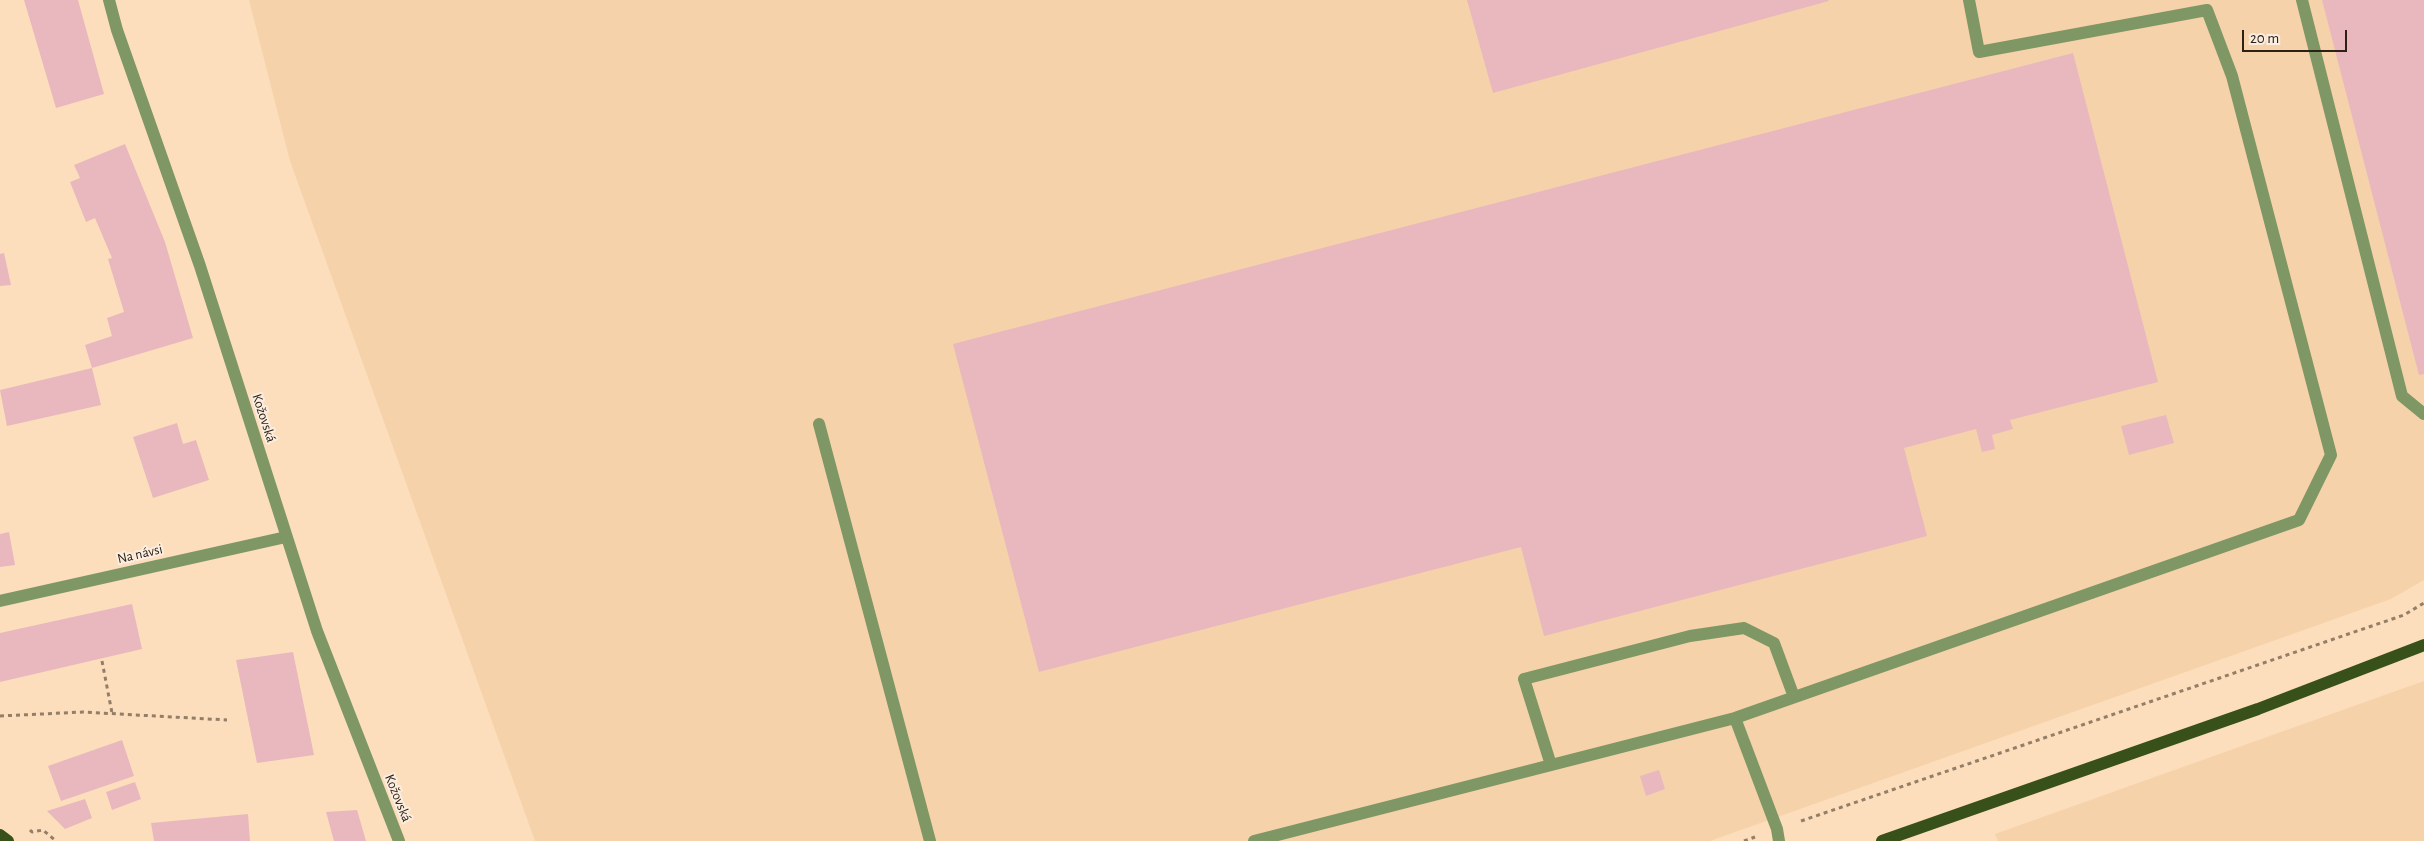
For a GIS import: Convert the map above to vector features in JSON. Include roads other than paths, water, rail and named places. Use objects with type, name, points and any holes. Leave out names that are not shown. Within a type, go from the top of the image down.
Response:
[{"type":"main road","points":[[1882,841],[2258,709],[2424,644]]},
{"type":"main road","points":[[0,834],[8,841]]},
{"type":"street","name":"Kožovská","points":[[109,0],[117,30],[200,266],[286,536],[344,704],[400,841]]},
{"type":"street","points":[[1254,841],[1735,718],[2299,520],[2331,455],[2232,76],[2207,10],[1979,52],[1969,0]]},
{"type":"street","points":[[2302,0],[2402,396],[2424,414]]},
{"type":"street","points":[[819,424],[930,841]]},
{"type":"street","name":"Na návsi","points":[[0,601],[286,536]]},
{"type":"street","points":[[1551,765],[1524,679],[1690,636],[1744,628],[1774,643],[1794,697]]},
{"type":"street","points":[[1735,718],[1778,835]]}]
